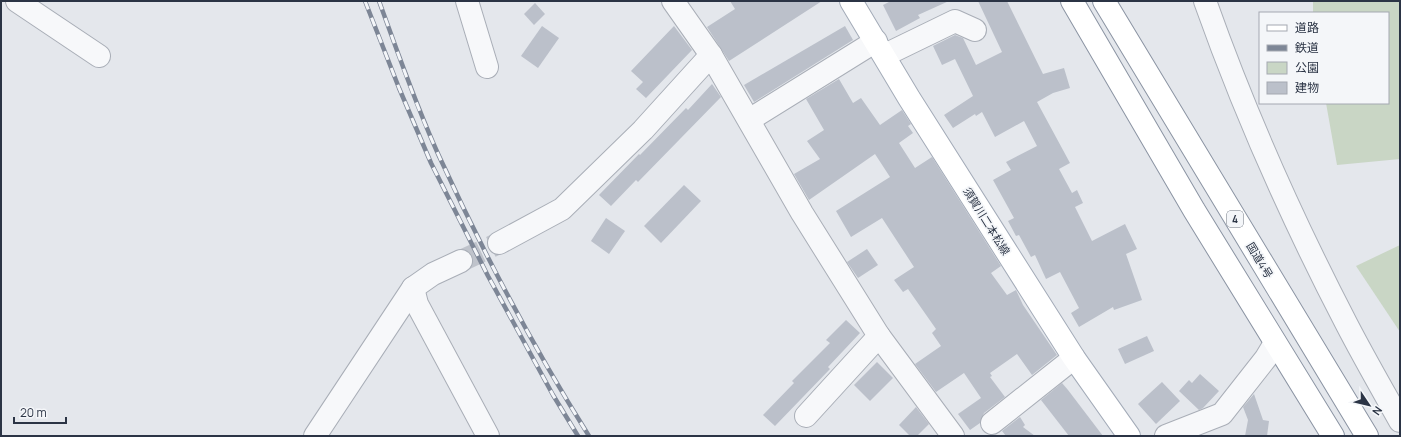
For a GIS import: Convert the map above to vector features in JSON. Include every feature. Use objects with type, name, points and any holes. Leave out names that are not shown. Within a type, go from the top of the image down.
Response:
[{"type":"main road","name":"須賀川二本松線","points":[[851,1],[909,98],[1074,358],[1129,436]]},
{"type":"main road","points":[[1072,1],[1190,204],[1333,436]]},
{"type":"main road","name":"国道4号","points":[[1104,1],[1367,436]]},
{"type":"street","points":[[17,1],[99,56]]},
{"type":"street","points":[[467,1],[488,67]]},
{"type":"street","points":[[673,1],[711,55],[802,213],[879,336],[953,436]]},
{"type":"street","points":[[1205,1],[1228,64],[1263,151],[1346,323],[1400,421]]},
{"type":"street","points":[[749,120],[880,48],[955,21],[975,30]]},
{"type":"street","points":[[499,243],[562,210],[643,130],[711,55]]},
{"type":"street","points":[[315,436],[413,288],[433,274],[461,261]]},
{"type":"street","points":[[413,288],[417,304],[488,436]]},
{"type":"street","points":[[806,416],[879,336]]},
{"type":"street","points":[[1166,436],[1222,414],[1266,358],[1275,343]]},
{"type":"street","points":[[992,423],[1074,358]]},
{"type":"green space","points":[[1313,1],[1400,1],[1400,159],[1337,165],[1326,104],[1389,104],[1389,12],[1313,12]]},
{"type":"green space","points":[[1400,245],[1400,332],[1356,266]]},
{"type":"building","points":[[730,1],[822,1],[729,61],[707,27],[735,9]]},
{"type":"building","points":[[891,1],[949,1],[918,15],[920,18],[896,31],[883,5]]},
{"type":"building","points":[[978,1],[1007,1],[1043,74],[1064,68],[1070,88],[1053,93],[1037,102],[1070,163],[1059,169],[1072,193],[1077,190],[1083,203],[1075,207],[1092,241],[1125,224],[1137,249],[1126,254],[1142,300],[1114,310],[1113,307],[1079,327],[1071,313],[1079,308],[1060,272],[1046,279],[1035,255],[1031,257],[1019,235],[1016,236],[1008,221],[1014,218],[993,180],[1011,170],[1006,162],[1037,146],[1024,121],[995,137],[982,112],[976,116],[975,114],[953,128],[944,115],[973,96],[955,59],[942,65],[933,46],[955,35],[963,38],[976,65],[1002,52]]},
{"type":"building","points":[[535,3],[545,14],[534,25],[524,14]]},
{"type":"building","points":[[542,26],[559,38],[538,68],[521,56]]},
{"type":"building","points":[[674,26],[692,50],[646,98],[636,89],[643,82],[631,71]]},
{"type":"building","points":[[845,26],[853,40],[754,102],[744,85]]},
{"type":"building","points":[[839,79],[853,103],[861,98],[880,125],[902,110],[911,124],[908,126],[913,133],[899,143],[915,168],[932,157],[1001,266],[991,273],[1007,295],[1016,290],[1023,305],[1057,355],[1032,375],[1017,354],[990,373],[992,376],[990,377],[1005,397],[984,413],[980,423],[970,430],[958,414],[981,398],[964,373],[936,392],[915,364],[941,346],[932,333],[936,329],[908,289],[903,292],[894,280],[914,267],[882,218],[851,237],[836,211],[890,177],[875,154],[809,200],[794,174],[820,159],[807,141],[824,130],[806,99]]},
{"type":"building","points":[[712,84],[721,97],[638,182],[636,180],[611,206],[599,195],[686,108],[688,110]]},
{"type":"building","points":[[684,185],[701,201],[661,243],[644,226]]},
{"type":"building","points":[[606,218],[625,231],[609,254],[591,241]]},
{"type":"building","points":[[867,249],[878,265],[858,278],[847,262]]},
{"type":"building","points":[[846,320],[860,333],[828,367],[830,369],[775,426],[763,415],[794,383],[792,381],[830,343],[826,340]]},
{"type":"building","points":[[1147,336],[1154,351],[1125,364],[1118,349]]},
{"type":"building","points":[[877,362],[893,378],[870,401],[854,385]]},
{"type":"building","points":[[1200,374],[1219,391],[1203,408],[1199,410],[1179,391],[1189,380],[1192,383]]},
{"type":"building","points":[[1162,382],[1180,401],[1156,424],[1138,404]]},
{"type":"building","points":[[1062,383],[1103,436],[1069,436],[1041,400]]},
{"type":"building","points":[[1254,394],[1263,420],[1269,421],[1267,436],[1245,436],[1248,420],[1243,407]]},
{"type":"building","points":[[916,407],[929,424],[917,436],[910,436],[899,425]]},
{"type":"building","points":[[1020,417],[1025,425],[1023,427],[1035,436],[1006,436],[1002,431]]},
{"type":"tunnel","points":[[461,261],[499,243]]},
{"type":"railway","points":[[365,1],[399,88],[431,163],[488,276],[553,395],[578,436]]},
{"type":"railway","points":[[379,1],[423,118],[456,192],[491,263],[529,334],[589,436]]}]
